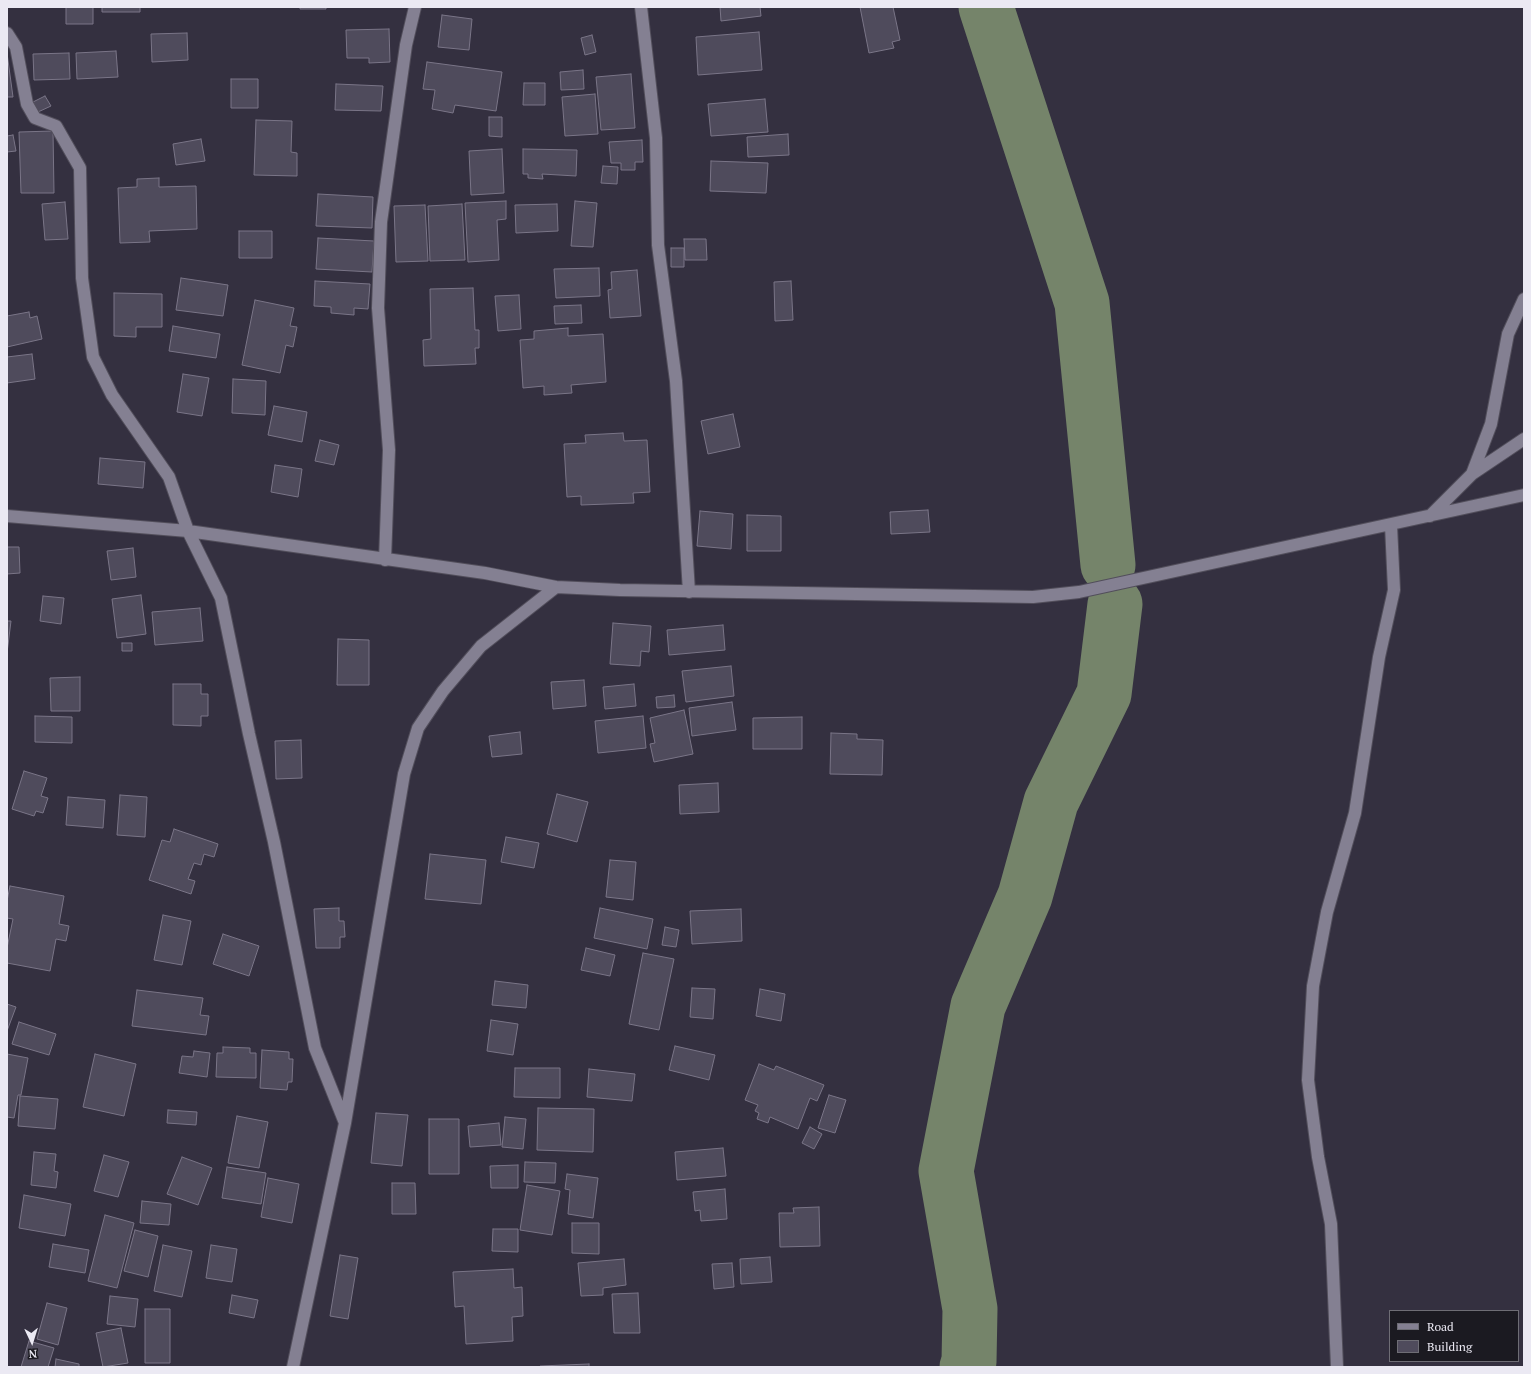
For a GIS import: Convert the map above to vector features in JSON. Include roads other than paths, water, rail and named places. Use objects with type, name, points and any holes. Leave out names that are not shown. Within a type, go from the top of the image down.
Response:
[{"type":"street","points":[[385,560],[389,450],[378,308],[381,222],[406,45],[415,7]]},
{"type":"street","points":[[641,7],[656,138],[658,245],[676,381],[689,592]]},
{"type":"street","points":[[7,33],[16,47],[27,104],[34,118],[56,126],[80,168],[82,278],[93,357],[112,395],[169,477],[188,531],[221,598],[248,734],[274,842],[316,1048],[345,1123]]},
{"type":"street","points":[[1472,474],[1491,424],[1508,334],[1524,299]]},
{"type":"street","points":[[1430,516],[1472,474],[1524,439]]},
{"type":"street","points":[[7,516],[188,531],[485,573],[556,586],[689,592],[1033,597],[1079,592],[1524,495]]},
{"type":"street","points":[[1337,1367],[1331,1224],[1318,1157],[1308,1080],[1313,986],[1327,912],[1355,813],[1379,658],[1394,590],[1391,525]]},
{"type":"street","points":[[293,1367],[345,1123],[404,774],[418,728],[443,691],[481,646],[556,586]]},
{"type":"waterway","points":[[986,7],[1082,303],[1108,565]]},
{"type":"waterway","points":[[967,1367],[969,1362],[970,1309],[946,1171],[978,1006],[1025,896],[1051,802],[1104,694],[1115,604]]}]
